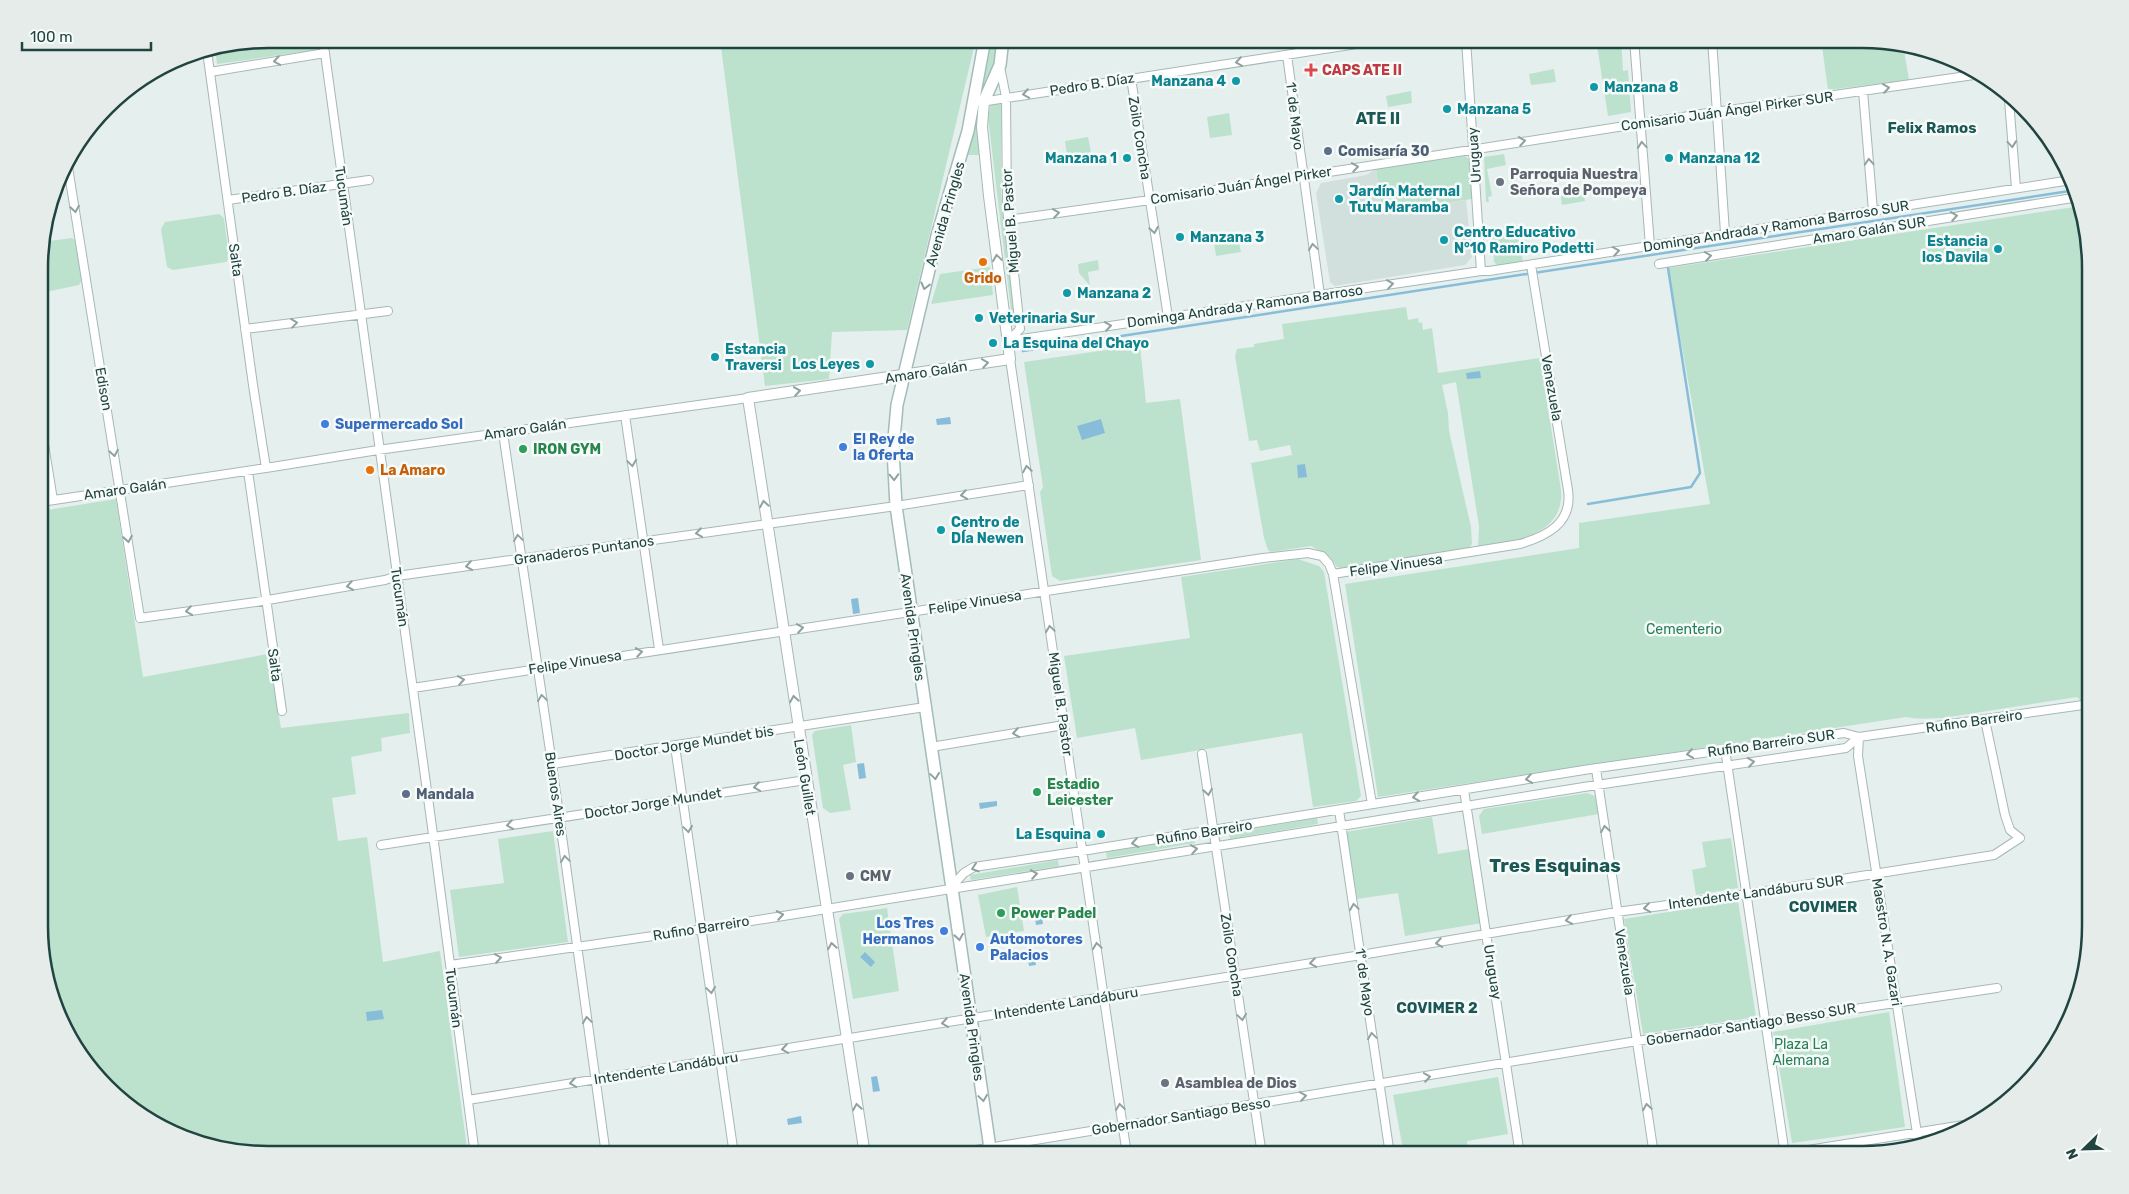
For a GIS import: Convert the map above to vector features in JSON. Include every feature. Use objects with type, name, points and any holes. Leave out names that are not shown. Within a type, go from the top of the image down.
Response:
[{"type":"main road","points":[[979,103],[984,48]]},
{"type":"main road","points":[[979,103],[1000,65],[1002,48]]},
{"type":"main road","name":"Avenida Pringles","points":[[979,103],[968,131],[937,236],[902,376],[894,429],[896,506],[990,1146]]},
{"type":"street","name":"Tucumán","points":[[324,48],[378,450],[434,837],[474,1146]]},
{"type":"street","name":"Pedro B. Díaz","points":[[979,103],[1006,97],[1332,48]]},
{"type":"street","name":"Uruguay","points":[[1467,48],[1481,271]]},
{"type":"street","points":[[1635,48],[1650,246]]},
{"type":"street","points":[[1713,48],[1725,233]]},
{"type":"street","points":[[210,72],[325,53]]},
{"type":"street","name":"1º de Mayo","points":[[1287,55],[1320,295]]},
{"type":"street","name":"Salta","points":[[208,56],[266,468]]},
{"type":"street","name":"Miguel B. Pastor","points":[[1000,65],[1006,97],[1008,220],[1020,329],[1008,341]]},
{"type":"street","name":"Comisario Juán Ángel Pirker SUR","points":[[1474,148],[1970,76]]},
{"type":"street","name":"Zoilo Concha","points":[[1131,78],[1168,317]]},
{"type":"street","points":[[1863,91],[1873,210]]},
{"type":"street","name":"Miguel B. Pastor","points":[[979,103],[1010,359],[1125,1146]]},
{"type":"street","points":[[2009,104],[2016,188]]},
{"type":"street","name":"Comisario Juán Ángel Pirker","points":[[1008,220],[1150,200],[1474,148]]},
{"type":"street","name":"Edison","points":[[68,174],[121,490],[140,618]]},
{"type":"street","name":"Pedro B. Díaz","points":[[228,200],[369,180]]},
{"type":"street","name":"Dominga Andrada y Ramona Barroso SUR","points":[[1481,271],[1531,265],[2064,181]]},
{"type":"street","name":"Amaro Galán SUR","points":[[1660,264],[2070,197]]},
{"type":"street","name":"Venezuela","points":[[1531,265],[1569,496]]},
{"type":"street","name":"Dominga Andrada y Ramona Barroso","points":[[1008,341],[1481,271]]},
{"type":"street","points":[[245,329],[388,311]]},
{"type":"street","name":"Amaro Galán","points":[[48,501],[378,450],[1010,359]]},
{"type":"street","name":"León Guillet","points":[[748,398],[864,1146]]},
{"type":"street","points":[[625,414],[659,649]]},
{"type":"street","name":"Buenos Aires","points":[[503,433],[552,764],[605,1146]]},
{"type":"street","points":[[48,469],[53,500]]},
{"type":"street","name":"Salta","points":[[248,471],[282,711]]},
{"type":"street","name":"Granaderos Puntanos","points":[[140,618],[266,600],[385,580],[397,576],[896,506],[1029,485]]},
{"type":"street","name":"Felipe Vinuesa","points":[[413,688],[1263,558],[1308,553],[1322,556],[1329,564],[1333,574],[1468,554],[1520,544],[1549,533],[1561,521],[1568,510],[1569,496]]},
{"type":"street","points":[[1333,574],[1372,804]]},
{"type":"street","name":"Rufino Barreiro","points":[[1859,737],[2082,705]]},
{"type":"street","name":"Doctor Jorge Mundet bis","points":[[552,764],[925,708]]},
{"type":"street","name":"Intendente Landáburu SUR","points":[[1487,934],[1617,912],[1747,894],[1994,855],[2020,838],[2010,830],[2005,815],[1985,720]]},
{"type":"street","points":[[931,747],[1064,725]]},
{"type":"street","name":"Rufino Barreiro SUR","points":[[1464,790],[1725,749],[1844,733],[1859,737]]},
{"type":"street","name":"Rufino Barreiro SUR","points":[[1466,806],[1598,784],[1846,748],[1859,737]]},
{"type":"street","name":"Maestro N. A. Gazari","points":[[1859,737],[1858,756],[1918,1139]]},
{"type":"street","points":[[675,746],[733,1146]]},
{"type":"street","points":[[1725,749],[1766,1022],[1782,1146]]},
{"type":"street","name":"Zoilo Concha","points":[[1202,754],[1261,1146]]},
{"type":"street","name":"Venezuela","points":[[1596,769],[1653,1146]]},
{"type":"street","name":"Doctor Jorge Mundet","points":[[381,845],[806,780]]},
{"type":"street","name":"Uruguay","points":[[1464,790],[1519,1146]]},
{"type":"street","name":"Rufino Barreiro","points":[[951,887],[964,873],[974,867],[1082,852],[1464,790]]},
{"type":"street","name":"Rufino Barreiro","points":[[450,965],[702,929],[951,887],[1466,806]]},
{"type":"street","name":"1º de Mayo","points":[[1339,810],[1343,825],[1389,1146]]},
{"type":"street","name":"Intendente Landáburu","points":[[468,1100],[1487,934]]},
{"type":"street","name":"Gobernador Santiago Besso SUR","points":[[1507,1064],[1637,1041],[1997,988]]},
{"type":"street","name":"Gobernador Santiago Besso","points":[[1017,1146],[1122,1126],[1507,1064]]},
{"type":"street","points":[[1834,1146],[1953,1127]]},
{"type":"shaded area","points":[[1376,169],[1382,212],[1466,200],[1472,257],[1465,265],[1335,286],[1330,282],[1316,193],[1321,183],[1366,175]]},
{"type":"green space","points":[[316,48],[316,50],[217,64],[216,54],[239,49]]},
{"type":"green space","points":[[721,48],[974,48],[907,330],[832,332],[829,379],[765,386]]},
{"type":"green space","points":[[990,48],[999,48],[997,63],[982,93]]},
{"type":"green space","points":[[1597,48],[1622,48],[1623,71],[1628,70],[1631,112],[1608,116]]},
{"type":"green space","points":[[1822,48],[1876,48],[1904,52],[1909,80],[1828,90]]},
{"type":"green space","points":[[1554,69],[1556,82],[1531,85],[1529,74]]},
{"type":"green space","points":[[1411,91],[1412,103],[1388,107],[1386,96]]},
{"type":"green space","points":[[999,102],[1001,104],[1001,194],[1017,322],[1013,327],[988,117],[991,104]]},
{"type":"green space","points":[[1229,113],[1232,135],[1210,138],[1207,117]]},
{"type":"green space","points":[[978,114],[981,155],[968,155]]},
{"type":"green space","points":[[1088,137],[1091,152],[1067,156],[1065,141]]},
{"type":"green space","points":[[1504,154],[1506,165],[1487,169],[1492,196],[1488,197],[1489,202],[1486,202],[1484,157]]},
{"type":"green space","points":[[1465,156],[1469,159],[1472,199],[1382,212],[1376,169]]},
{"type":"green space","points":[[1582,188],[1585,201],[1562,205],[1560,191]]},
{"type":"green space","name":"Cementerio","points":[[2073,207],[2080,239],[2082,267],[2082,701],[2077,697],[1943,718],[1920,719],[1906,717],[1378,797],[1345,584],[1579,548],[1579,523],[1710,504],[1668,268]]},
{"type":"green space","points":[[219,214],[224,218],[229,258],[226,262],[173,270],[167,267],[161,229],[165,222]]},
{"type":"green space","points":[[1518,232],[1523,262],[1498,266],[1494,262],[1492,235]]},
{"type":"green space","points":[[1238,237],[1241,252],[1216,256],[1214,242]]},
{"type":"green space","points":[[72,238],[76,241],[82,280],[79,285],[48,292],[49,241]]},
{"type":"green space","points":[[1098,260],[1099,270],[1088,272],[1090,286],[1079,273],[1078,264]]},
{"type":"green space","points":[[990,267],[993,295],[931,304],[940,274]]},
{"type":"green space","points":[[1406,307],[1408,320],[1418,318],[1419,323],[1422,322],[1423,330],[1432,328],[1438,373],[1540,358],[1561,490],[1560,505],[1554,518],[1534,534],[1506,543],[1478,548],[1479,526],[1456,382],[1442,385],[1448,413],[1449,431],[1471,527],[1472,544],[1468,549],[1352,570],[1337,567],[1330,557],[1311,546],[1271,552],[1268,550],[1264,538],[1251,463],[1292,455],[1290,445],[1260,451],[1257,440],[1249,441],[1235,356],[1237,349],[1254,347],[1254,344],[1284,339],[1282,324]]},
{"type":"green space","points":[[1140,345],[1146,403],[1180,399],[1201,560],[1060,581],[1052,576],[1040,492],[1043,487],[1024,362]]},
{"type":"green space","points":[[116,499],[143,677],[268,654],[281,728],[409,713],[410,733],[381,738],[382,751],[351,757],[356,794],[332,798],[338,841],[367,837],[383,962],[440,951],[467,1146],[253,1146],[210,1139],[170,1124],[133,1101],[102,1072],[77,1037],[64,1011],[55,984],[48,941],[48,510]]},
{"type":"green space","points":[[1298,559],[1319,566],[1324,572],[1361,796],[1356,801],[1313,807],[1302,733],[1141,760],[1135,728],[1077,738],[1064,656],[1190,638],[1181,577]]},
{"type":"green space","points":[[851,725],[856,762],[843,765],[851,810],[830,813],[823,808],[812,735],[815,731]]},
{"type":"green space","points":[[1587,793],[1595,796],[1599,814],[1482,834],[1479,816],[1484,809]]},
{"type":"green space","points":[[1432,817],[1438,854],[1469,849],[1482,923],[1405,936],[1398,893],[1357,899],[1346,832]]},
{"type":"green space","points":[[1317,818],[1318,824],[1230,839],[1229,833]]},
{"type":"green space","points":[[553,831],[568,942],[459,957],[450,890],[504,883],[498,839]]},
{"type":"green space","points":[[1194,837],[1195,843],[1107,858],[1106,852]]},
{"type":"green space","points":[[1731,838],[1738,888],[1696,895],[1692,870],[1706,867],[1702,842]]},
{"type":"green space","points":[[1058,860],[1059,866],[971,880],[970,875]]},
{"type":"green space","name":"Power Padel","points":[[1017,887],[1024,931],[986,937],[978,895]]},
{"type":"green space","points":[[1738,901],[1756,1017],[1643,1034],[1624,919]]},
{"type":"green space","points":[[887,908],[899,991],[853,999],[839,919],[843,914]]},
{"type":"green space","name":"Plaza La Alemana","points":[[1889,1012],[1905,1127],[1792,1143],[1773,1032]]},
{"type":"green space","points":[[1498,1077],[1508,1134],[1467,1141],[1468,1146],[1402,1146],[1393,1095]]},
{"type":"water","points":[[1480,371],[1481,378],[1467,379],[1466,373]]},
{"type":"water","points":[[950,417],[951,424],[937,425],[936,419]]},
{"type":"water","points":[[1101,419],[1105,433],[1082,440],[1077,426]]},
{"type":"water","points":[[1305,464],[1307,477],[1298,478],[1297,465]]},
{"type":"water","points":[[858,598],[860,613],[853,614],[851,599]]},
{"type":"water","points":[[864,763],[866,778],[859,779],[857,764]]},
{"type":"water","points":[[997,801],[997,806],[980,809],[979,803]]},
{"type":"water","points":[[1041,910],[1043,924],[1036,925],[1034,911]]},
{"type":"water","points":[[1034,951],[1036,965],[1029,966],[1027,952]]},
{"type":"water","points":[[865,952],[875,962],[871,967],[860,957]]},
{"type":"water","points":[[382,1010],[384,1019],[367,1021],[366,1012]]},
{"type":"water","points":[[877,1076],[880,1091],[873,1092],[871,1077]]},
{"type":"water","points":[[801,1116],[802,1123],[788,1125],[787,1119]]},
{"type":"waterway","points":[[1023,351],[2068,191]]},
{"type":"waterway","points":[[1588,504],[1691,487],[1700,473],[1668,268]]},
{"type":"place","name":"CAPS ATE II","points":[[1311,70]]},
{"type":"place","name":"Manzana 4","points":[[1236,81]]},
{"type":"place","name":"Manzana 8","points":[[1594,87]]},
{"type":"place","name":"Manzana 5","points":[[1447,109]]},
{"type":"place","name":"Comisaría 30","points":[[1328,151]]},
{"type":"place","name":"Manzana 1","points":[[1127,158]]},
{"type":"place","name":"Manzana 12","points":[[1669,158]]},
{"type":"place","name":"Parroquia Nuestra Señora de Pompeya","points":[[1500,182]]},
{"type":"place","name":"Jardín Maternal Tutu Maramba","points":[[1339,199]]},
{"type":"place","name":"Manzana 3","points":[[1180,237]]},
{"type":"place","name":"Centro Educativo N°10 Ramiro Podetti","points":[[1444,240]]},
{"type":"place","name":"Estancia los Davila","points":[[1998,249]]},
{"type":"place","name":"Grido","points":[[983,262]]},
{"type":"place","name":"Manzana 2","points":[[1067,293]]},
{"type":"place","name":"Veterinaria Sur","points":[[979,318]]},
{"type":"place","name":"La Esquina del Chayo","points":[[993,343]]},
{"type":"place","name":"Estancia Traversi","points":[[715,357]]},
{"type":"place","name":"Los Leyes","points":[[870,364]]},
{"type":"place","name":"Supermercado Sol","points":[[325,424]]},
{"type":"place","name":"El Rey de la Oferta","points":[[843,447]]},
{"type":"place","name":"IRON GYM","points":[[523,449]]},
{"type":"place","name":"La Amaro","points":[[370,470]]},
{"type":"place","name":"Centro de DÍa Newen","points":[[941,530]]},
{"type":"place","name":"Estadio Leicester","points":[[1037,792]]},
{"type":"place","name":"Mandala","points":[[406,794]]},
{"type":"place","name":"La Esquina","points":[[1101,834]]},
{"type":"place","name":"CMV","points":[[850,876]]},
{"type":"place","name":"Power Padel","points":[[1001,913]]},
{"type":"place","name":"Los Tres Hermanos","points":[[944,931]]},
{"type":"place","name":"Automotores Palacios","points":[[980,947]]},
{"type":"place","name":"Asamblea de Dios","points":[[1165,1083]]},
{"type":"district","name":"ATE II","points":[[1378,118]]},
{"type":"district","name":"Felix Ramos","points":[[1932,128]]},
{"type":"district","name":"Tres Esquinas","points":[[1555,865]]},
{"type":"district","name":"COVIMER","points":[[1823,907]]},
{"type":"district","name":"COVIMER 2","points":[[1437,1008]]}]
